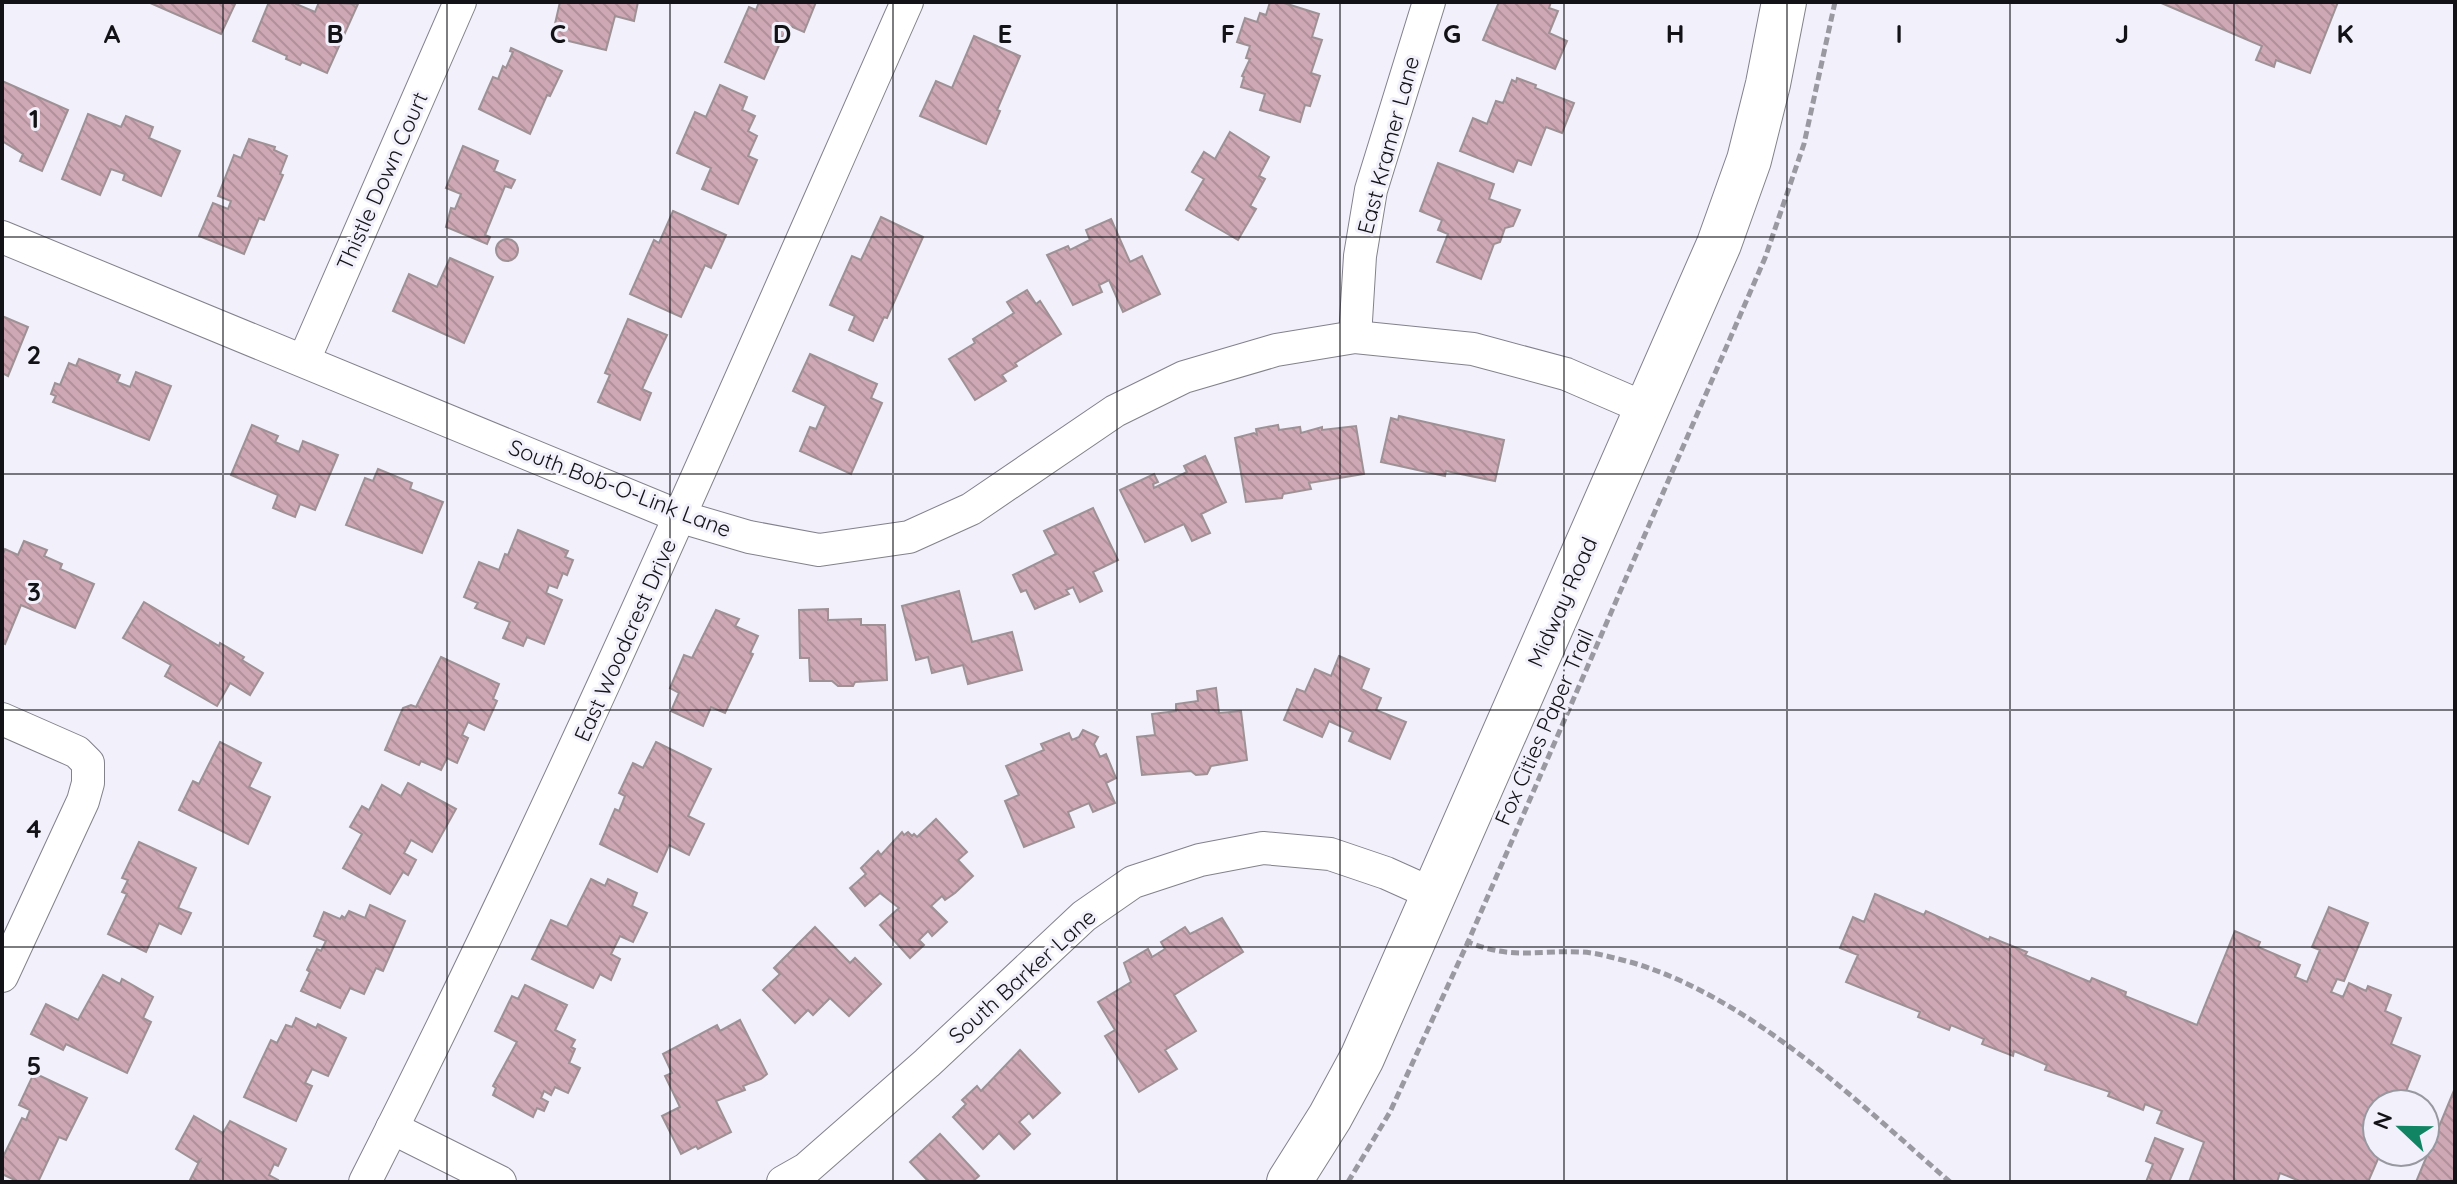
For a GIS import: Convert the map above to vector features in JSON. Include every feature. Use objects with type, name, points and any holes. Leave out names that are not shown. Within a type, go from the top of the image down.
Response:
[{"type":"main road","name":"Midway Road","points":[[1289,1182],[1362,1058],[1719,244],[1749,160],[1784,2]]},
{"type":"street","name":"Thistle Down Court","points":[[304,360],[460,2]]},
{"type":"street","name":"East Woodcrest Drive","points":[[365,1182],[565,773],[907,2]]},
{"type":"street","name":"East Kramer Lane","points":[[1355,337],[1360,256],[1371,190],[1429,2]]},
{"type":"street","name":"South Bob-O-Link Lane","points":[[2,237],[681,517],[749,537],[819,550],[909,537],[971,509],[1115,411],[1184,377],[1276,350],[1355,337],[1473,349],[1566,374],[1647,409]]},
{"type":"street","points":[[2,719],[77,752],[88,763],[88,783],[83,801],[2,976]]},
{"type":"street","name":"South Barker Lane","points":[[783,1182],[806,1169],[927,1063],[1084,916],[1133,882],[1200,860],[1263,848],[1330,854],[1386,873],[1435,895]]},
{"type":"street","points":[[392,1128],[500,1182]]},
{"type":"path","name":"Fox Cities Paper Trail","points":[[1348,1182],[1390,1112],[1468,942],[1765,258],[1804,144],[1835,2]]},
{"type":"path","points":[[1468,942],[1504,953],[1582,952],[1611,957],[1690,986],[1764,1028],[1950,1182]]},
{"type":"building","points":[[148,2],[236,2],[221,34]]},
{"type":"building","points":[[269,2],[297,2],[315,12],[319,2],[358,4],[327,73],[286,59],[287,56],[253,41]]},
{"type":"building","points":[[560,2],[638,2],[634,21],[615,16],[606,50],[552,37]]},
{"type":"building","points":[[759,2],[816,2],[804,32],[788,25],[764,79],[725,62],[749,7],[756,10]]},
{"type":"building","points":[[1270,2],[1281,2],[1319,14],[1312,37],[1322,40],[1311,73],[1320,76],[1310,106],[1305,105],[1300,122],[1260,110],[1265,94],[1241,87],[1242,76],[1250,59],[1246,58],[1250,46],[1237,42],[1245,18],[1257,22],[1260,13],[1266,15]]},
{"type":"building","points":[[1499,2],[1551,2],[1549,8],[1558,11],[1549,33],[1567,41],[1555,69],[1483,40]]},
{"type":"building","points":[[2159,2],[2338,2],[2310,73],[2276,60],[2274,67],[2256,60],[2262,46]]},
{"type":"building","points":[[974,36],[1020,56],[986,144],[920,116],[936,81],[952,88]]},
{"type":"building","points":[[511,48],[562,71],[550,96],[547,95],[530,134],[479,109],[493,77],[498,79],[503,66],[506,68],[513,52]]},
{"type":"building","points":[[1517,78],[1574,103],[1562,133],[1546,127],[1531,165],[1518,160],[1513,172],[1460,151],[1473,118],[1487,124],[1496,101],[1503,103],[1512,80],[1516,82]]},
{"type":"building","points":[[2,81],[68,110],[42,171],[20,161],[23,154],[2,141]]},
{"type":"building","points":[[720,85],[747,97],[742,110],[755,116],[748,131],[757,136],[748,156],[757,160],[738,204],[702,189],[711,168],[677,153],[695,112],[706,117]]},
{"type":"building","points":[[88,114],[121,127],[126,116],[153,127],[149,138],[180,151],[161,196],[123,180],[125,174],[111,169],[100,195],[62,179]]},
{"type":"building","points":[[1230,132],[1269,157],[1259,176],[1265,179],[1250,206],[1256,209],[1238,240],[1186,210],[1204,179],[1192,172],[1204,152],[1215,159]]},
{"type":"building","points":[[249,139],[275,147],[274,150],[287,156],[280,174],[283,175],[264,220],[259,218],[244,254],[199,236],[213,203],[228,209],[231,201],[218,196],[234,155],[241,158]]},
{"type":"building","points":[[463,146],[498,161],[494,171],[515,180],[511,188],[505,186],[485,235],[490,237],[487,244],[446,227],[451,208],[455,209],[461,194],[446,188]]},
{"type":"building","points":[[1438,163],[1494,184],[1489,199],[1520,210],[1513,226],[1505,228],[1500,242],[1494,244],[1481,279],[1437,262],[1448,234],[1438,230],[1442,220],[1420,211]]},
{"type":"building","points":[[673,211],[726,235],[711,268],[705,265],[681,317],[630,294],[654,240],[659,243]]},
{"type":"building","points":[[881,217],[923,237],[887,318],[884,317],[873,341],[849,330],[855,316],[830,305],[852,256],[861,260]]},
{"type":"building","points":[[1111,219],[1130,262],[1142,256],[1160,294],[1123,312],[1109,280],[1099,285],[1102,292],[1073,305],[1047,255],[1068,246],[1070,250],[1090,240],[1086,230]]},
{"type":"building","points":[[507,239],[515,242],[518,250],[515,258],[507,261],[499,258],[496,250],[499,242]]},
{"type":"building","points":[[450,258],[493,277],[464,343],[393,311],[409,274],[437,287]]},
{"type":"building","points":[[1027,290],[1036,304],[1040,301],[1061,334],[1015,363],[1017,366],[1002,375],[1006,381],[975,400],[949,359],[975,343],[973,339],[1014,313],[1007,302]]},
{"type":"building","points":[[2,316],[28,327],[8,376],[2,373]]},
{"type":"building","points":[[628,319],[667,335],[642,389],[651,393],[640,420],[598,402],[610,375],[605,373]]},
{"type":"building","points":[[810,354],[877,384],[871,398],[882,403],[851,474],[800,451],[810,427],[816,429],[826,406],[793,391]]},
{"type":"building","points":[[79,359],[120,375],[117,382],[130,387],[136,372],[171,386],[149,440],[53,402],[56,396],[51,394],[55,383],[60,385],[69,363],[76,366]]},
{"type":"building","points":[[1399,416],[1504,440],[1495,481],[1446,471],[1445,476],[1381,462],[1391,418],[1398,420]]},
{"type":"building","points":[[252,425],[278,436],[275,442],[299,452],[303,441],[338,455],[315,510],[300,504],[295,517],[273,508],[278,495],[231,475]]},
{"type":"building","points":[[1278,425],[1279,430],[1300,427],[1301,433],[1322,427],[1322,430],[1356,426],[1364,474],[1309,483],[1311,489],[1283,494],[1282,498],[1246,502],[1235,438],[1257,435],[1256,429]]},
{"type":"building","points":[[1205,456],[1226,502],[1201,514],[1210,533],[1192,541],[1184,524],[1145,542],[1120,490],[1154,474],[1158,482],[1153,484],[1154,488],[1187,472],[1184,466]]},
{"type":"building","points":[[378,469],[412,483],[410,489],[443,502],[422,553],[346,525],[365,478],[373,481]]},
{"type":"building","points":[[1093,508],[1118,560],[1093,572],[1102,591],[1080,602],[1073,587],[1066,590],[1069,594],[1035,609],[1026,590],[1021,592],[1013,575],[1056,554],[1044,531]]},
{"type":"building","points":[[518,530],[568,551],[565,557],[573,560],[557,588],[549,585],[546,593],[562,600],[544,644],[527,637],[523,646],[503,638],[510,622],[475,608],[478,603],[464,597],[479,562],[499,570]]},
{"type":"building","points":[[24,541],[47,550],[44,556],[62,564],[60,569],[94,584],[75,628],[21,605],[5,644],[2,642],[2,556],[5,549],[18,555]]},
{"type":"building","points":[[959,591],[972,642],[1012,632],[1022,670],[968,684],[963,665],[932,673],[928,657],[916,660],[902,606]]},
{"type":"building","points":[[144,602],[219,646],[220,643],[244,657],[242,660],[263,673],[250,695],[230,683],[217,706],[165,676],[171,665],[123,638]]},
{"type":"building","points":[[828,609],[828,620],[861,619],[861,625],[885,625],[887,680],[855,682],[853,686],[838,686],[832,681],[810,681],[809,658],[800,658],[799,610]]},
{"type":"building","points":[[716,610],[739,619],[735,626],[758,636],[750,653],[753,654],[725,713],[711,707],[703,726],[671,711],[679,693],[670,688],[684,655],[692,658]]},
{"type":"building","points":[[1339,656],[1369,669],[1361,689],[1381,698],[1376,710],[1406,722],[1390,759],[1349,741],[1353,732],[1329,721],[1322,737],[1284,720],[1297,689],[1305,692],[1315,669],[1331,676]]},
{"type":"building","points":[[441,657],[499,684],[493,699],[497,701],[484,730],[468,722],[462,735],[468,738],[457,763],[447,758],[441,770],[421,761],[419,765],[385,750],[403,708],[416,707]]},
{"type":"building","points":[[1216,688],[1219,713],[1241,711],[1247,760],[1211,766],[1207,774],[1196,775],[1191,771],[1142,775],[1137,737],[1155,735],[1152,714],[1176,711],[1176,704],[1198,701],[1197,691]]},
{"type":"building","points":[[1083,730],[1098,737],[1094,744],[1100,757],[1106,754],[1116,778],[1106,783],[1115,803],[1093,812],[1089,803],[1068,812],[1074,827],[1024,847],[1005,801],[1019,795],[1006,766],[1044,750],[1041,744],[1069,733],[1072,740],[1079,737]]},
{"type":"building","points":[[220,742],[261,763],[249,787],[270,797],[248,844],[179,810],[193,781],[199,784]]},
{"type":"building","points":[[656,742],[711,769],[688,816],[704,824],[689,855],[669,845],[657,872],[600,844],[615,809],[619,811],[625,796],[619,793],[633,763],[643,768]]},
{"type":"building","points":[[408,783],[456,809],[432,852],[411,840],[404,853],[416,860],[408,875],[403,872],[390,894],[343,868],[362,834],[350,827],[362,806],[369,810],[382,785],[401,796]]},
{"type":"building","points":[[936,819],[967,852],[958,860],[973,876],[955,893],[945,900],[942,896],[931,906],[947,922],[932,936],[928,931],[919,940],[924,945],[910,958],[880,925],[899,908],[880,893],[865,906],[850,888],[866,874],[861,868],[878,851],[881,855],[902,832],[917,837]]},
{"type":"building","points":[[139,842],[196,868],[178,908],[191,913],[181,934],[159,923],[146,952],[108,934],[127,894],[122,892],[128,880],[122,878]]},
{"type":"building","points":[[591,879],[605,886],[608,879],[637,893],[632,906],[647,913],[633,942],[620,936],[611,954],[620,959],[611,980],[600,974],[593,988],[532,959],[551,920],[567,927]]},
{"type":"building","points":[[1875,894],[2027,952],[2025,955],[2090,982],[2092,978],[2126,992],[2125,996],[2197,1025],[2235,931],[2260,942],[2258,947],[2300,965],[2295,977],[2307,982],[2320,950],[2312,947],[2329,907],[2368,923],[2344,981],[2337,979],[2331,992],[2343,997],[2349,983],[2366,991],[2368,986],[2391,995],[2385,1011],[2401,1018],[2391,1044],[2420,1056],[2407,1088],[2361,1088],[2361,1168],[2374,1168],[2368,1182],[2302,1182],[2280,1173],[2277,1182],[2189,1182],[2204,1142],[2157,1123],[2162,1111],[2145,1104],[2143,1110],[2108,1096],[2110,1092],[2045,1070],[2047,1065],[2014,1051],[2013,1056],[1982,1044],[1984,1039],[1951,1025],[1949,1030],[1918,1017],[1920,1012],[1846,982],[1858,955],[1840,948],[1853,917],[1864,922]]},
{"type":"building","points":[[370,905],[405,921],[383,971],[376,968],[364,994],[350,988],[340,1008],[301,991],[317,949],[321,951],[326,941],[314,936],[324,912],[340,919],[342,916],[345,918],[349,911],[365,918]]},
{"type":"building","points":[[1222,918],[1243,952],[1174,995],[1196,1031],[1165,1050],[1177,1069],[1139,1092],[1105,1036],[1115,1030],[1098,1002],[1131,982],[1124,963],[1148,949],[1152,957],[1165,949],[1161,942],[1185,927],[1190,934]]},
{"type":"building","points":[[815,927],[850,963],[855,958],[881,984],[849,1016],[830,998],[813,1015],[808,1010],[795,1023],[763,990],[780,974],[774,968]]},
{"type":"building","points":[[103,975],[120,984],[122,979],[153,997],[143,1018],[151,1022],[127,1073],[66,1044],[63,1050],[31,1034],[46,1004],[78,1020]]},
{"type":"building","points":[[525,985],[567,1005],[555,1030],[575,1040],[569,1063],[580,1068],[568,1093],[555,1087],[551,1095],[544,1091],[541,1098],[548,1102],[544,1111],[537,1108],[533,1117],[493,1095],[496,1088],[493,1086],[517,1042],[495,1031],[512,996],[518,999]]},
{"type":"building","points":[[296,1018],[316,1028],[318,1024],[346,1038],[328,1076],[312,1069],[305,1083],[312,1086],[296,1121],[244,1097],[271,1040],[277,1043],[286,1025],[292,1027]]},
{"type":"building","points":[[740,1020],[767,1074],[743,1086],[745,1090],[716,1101],[731,1132],[681,1154],[662,1116],[680,1107],[665,1076],[672,1073],[663,1054],[717,1025],[720,1031]]},
{"type":"building","points":[[1020,1050],[1060,1093],[1033,1118],[1029,1113],[1019,1122],[1030,1134],[1014,1149],[999,1133],[983,1149],[953,1117],[966,1104],[962,1100],[977,1086],[981,1091]]},
{"type":"building","points":[[34,1073],[87,1098],[66,1140],[59,1137],[38,1182],[19,1182],[2,1174],[2,1159],[22,1118],[26,1120],[30,1110],[19,1105]]},
{"type":"building","points":[[2455,1088],[2455,1182],[2416,1182],[2422,1168],[2441,1168],[2441,1122]]},
{"type":"building","points":[[194,1116],[223,1133],[230,1121],[286,1149],[278,1166],[274,1164],[269,1175],[277,1182],[190,1180],[200,1160],[197,1162],[176,1149]]},
{"type":"building","points":[[940,1134],[979,1176],[972,1182],[929,1182],[910,1162]]},
{"type":"building","points":[[2155,1138],[2183,1149],[2169,1182],[2146,1182],[2153,1164],[2146,1161]]}]
